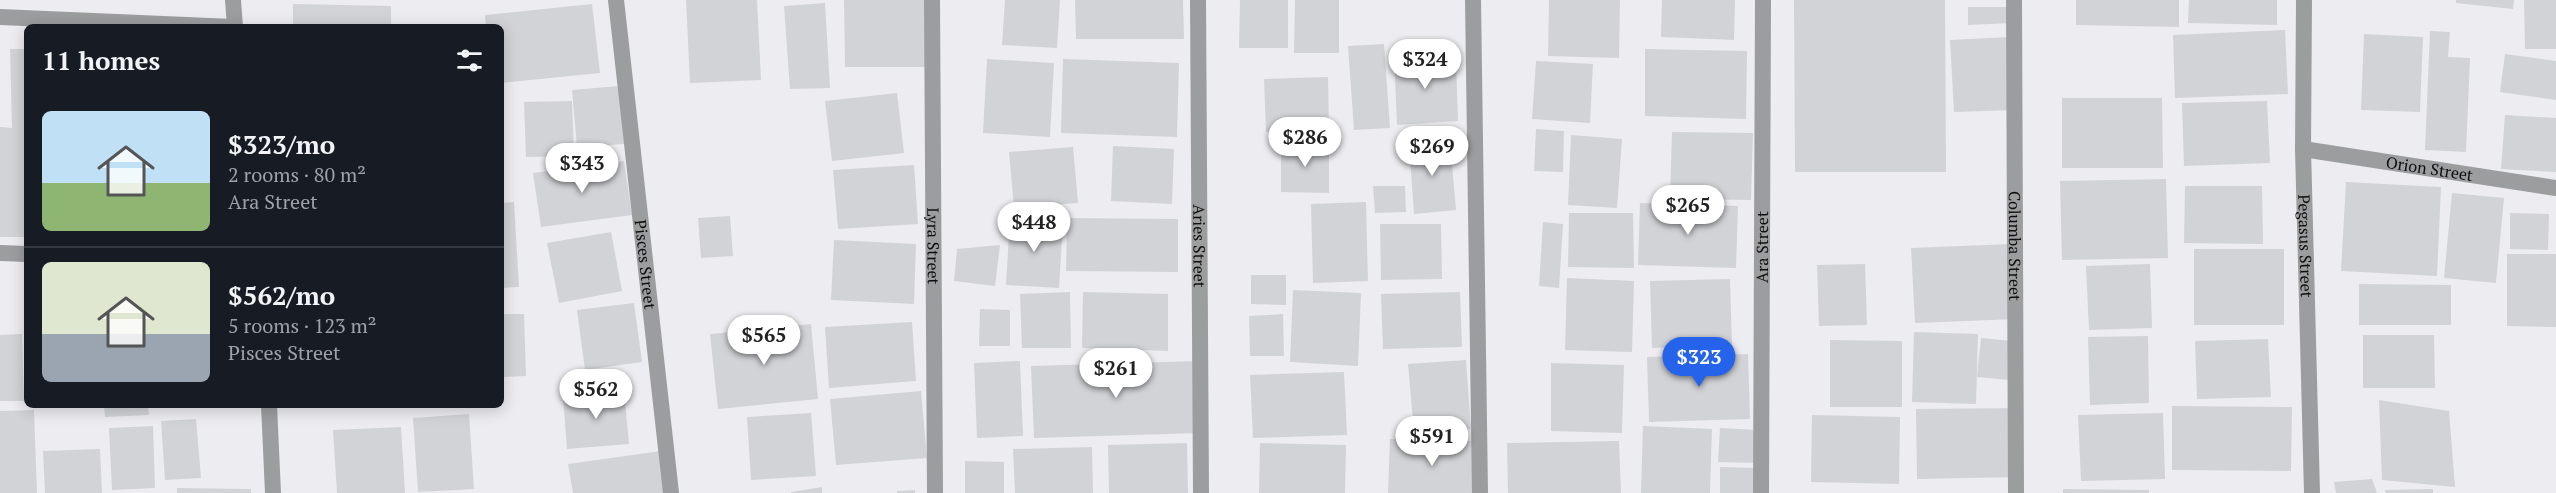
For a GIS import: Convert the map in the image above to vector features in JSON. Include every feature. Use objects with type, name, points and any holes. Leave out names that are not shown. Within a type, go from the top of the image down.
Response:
[{"type":"street","points":[[233,0],[234,24]]},
{"type":"street","name":"Pisces Street","points":[[616,0],[671,493]]},
{"type":"street","name":"Lyra Street","points":[[932,0],[936,493]]},
{"type":"street","name":"Aries Street","points":[[1198,0],[1201,493]]},
{"type":"street","points":[[1473,0],[1480,493]]},
{"type":"street","name":"Ara Street","points":[[1761,493],[1762,0]]},
{"type":"street","name":"Columba Street","points":[[2014,0],[2016,493]]},
{"type":"street","name":"Pegasus Street","points":[[2304,0],[2303,149],[2312,493]]},
{"type":"street","points":[[0,18],[156,24]]},
{"type":"street","name":"Orion Street","points":[[2303,149],[2556,188]]},
{"type":"street","points":[[0,253],[24,254]]},
{"type":"street","points":[[269,408],[273,493]]},
{"type":"building","points":[[686,0],[757,0],[761,80],[690,83]]},
{"type":"building","points":[[844,0],[931,0],[932,67],[845,67]]},
{"type":"building","points":[[1005,0],[1060,0],[1057,48],[1002,45]]},
{"type":"building","points":[[1075,0],[1183,0],[1184,39],[1076,39]]},
{"type":"building","points":[[1240,0],[1288,0],[1288,48],[1239,48]]},
{"type":"building","points":[[1295,0],[1339,0],[1339,53],[1294,53]]},
{"type":"building","points":[[1549,0],[1620,0],[1619,58],[1548,56]]},
{"type":"building","points":[[1662,0],[1735,0],[1734,40],[1661,37]]},
{"type":"building","points":[[1794,0],[1945,0],[1946,172],[1795,172]]},
{"type":"building","points":[[2076,0],[2179,0],[2179,27],[2076,25]]},
{"type":"building","points":[[2189,0],[2277,0],[2277,25],[2188,23]]},
{"type":"building","points":[[2456,0],[2514,0],[2513,9],[2456,3]]},
{"type":"building","points":[[2524,0],[2556,0],[2556,49],[2525,49]]},
{"type":"building","points":[[825,3],[830,88],[790,89],[784,6]]},
{"type":"building","points":[[293,4],[391,6],[391,24],[293,24]]},
{"type":"building","points":[[592,4],[600,73],[504,83],[504,24],[486,24],[485,15]]},
{"type":"building","points":[[1968,7],[2010,7],[2011,23],[1968,25]]},
{"type":"building","points":[[2285,30],[2288,94],[2175,98],[2173,35]]},
{"type":"building","points":[[2430,31],[2450,32],[2448,57],[2470,58],[2466,152],[2425,150]]},
{"type":"building","points":[[2364,34],[2423,37],[2420,112],[2361,110]]},
{"type":"building","points":[[2011,37],[2014,110],[1954,112],[1950,40]]},
{"type":"building","points":[[1384,44],[1390,128],[1354,130],[1348,46]]},
{"type":"building","points":[[10,49],[24,49],[24,237],[0,237],[0,127],[12,128]]},
{"type":"building","points":[[1645,49],[1747,51],[1746,119],[1645,116]]},
{"type":"building","points":[[1430,54],[1431,61],[1456,60],[1458,121],[1397,125],[1394,56]]},
{"type":"building","points":[[2505,54],[2556,61],[2556,100],[2500,92]]},
{"type":"building","points":[[987,59],[1054,63],[1050,137],[983,133]]},
{"type":"building","points":[[1063,59],[1179,63],[1177,137],[1061,133]]},
{"type":"building","points":[[1536,61],[1593,64],[1590,123],[1532,119]]},
{"type":"building","points":[[1328,77],[1329,129],[1266,132],[1264,79]]},
{"type":"building","points":[[619,86],[624,144],[577,147],[572,90]]},
{"type":"building","points":[[897,93],[904,153],[832,161],[825,101]]},
{"type":"building","points":[[2062,98],[2162,98],[2163,168],[2062,168]]},
{"type":"building","points":[[572,101],[574,156],[526,157],[524,102]]},
{"type":"building","points":[[2267,101],[2270,163],[2184,166],[2182,103]]},
{"type":"building","points":[[2505,115],[2556,118],[2556,172],[2501,169]]},
{"type":"building","points":[[1536,129],[1564,131],[1563,172],[1534,171]]},
{"type":"building","points":[[1672,132],[1753,133],[1751,200],[1670,199]]},
{"type":"building","points":[[1571,135],[1622,139],[1617,208],[1568,205]]},
{"type":"building","points":[[1450,141],[1456,210],[1414,214],[1409,144]]},
{"type":"building","points":[[1281,143],[1329,144],[1329,193],[1281,192]]},
{"type":"building","points":[[1113,146],[1174,149],[1172,204],[1111,201]]},
{"type":"building","points":[[1073,147],[1078,203],[1014,208],[1009,152]]},
{"type":"building","points":[[624,161],[632,215],[541,227],[533,173]]},
{"type":"building","points":[[914,165],[918,224],[838,229],[833,170]]},
{"type":"building","points":[[2166,179],[2168,258],[2062,260],[2060,181]]},
{"type":"building","points":[[2346,182],[2441,187],[2437,276],[2341,271]]},
{"type":"building","points":[[1373,186],[1405,186],[1406,212],[1375,213]]},
{"type":"building","points":[[2185,186],[2262,186],[2263,244],[2184,243]]},
{"type":"building","points":[[2452,193],[2504,198],[2496,283],[2444,278]]},
{"type":"building","points":[[514,202],[519,287],[504,288],[504,203]]},
{"type":"building","points":[[1366,202],[1368,281],[1313,283],[1311,204]]},
{"type":"building","points":[[1640,203],[1738,206],[1736,268],[1638,265]]},
{"type":"building","points":[[1569,213],[1633,213],[1634,268],[1568,267]]},
{"type":"building","points":[[2510,213],[2549,214],[2548,250],[2510,249]]},
{"type":"building","points":[[730,216],[733,256],[701,258],[698,218]]},
{"type":"building","points":[[1010,218],[1063,222],[1059,288],[1006,285]]},
{"type":"building","points":[[1067,218],[1178,219],[1178,272],[1066,271]]},
{"type":"building","points":[[1543,222],[1563,224],[1559,288],[1539,286]]},
{"type":"building","points":[[1380,224],[1441,224],[1442,279],[1381,280]]},
{"type":"building","points":[[611,232],[622,291],[559,303],[547,243]]},
{"type":"building","points":[[834,240],[916,244],[914,304],[831,300]]},
{"type":"building","points":[[2012,244],[2016,319],[1915,323],[1911,248]]},
{"type":"building","points":[[1000,245],[995,286],[954,281],[957,249]]},
{"type":"building","points":[[2194,249],[2284,249],[2284,325],[2194,325]]},
{"type":"building","points":[[2507,254],[2556,254],[2556,327],[2507,326]]},
{"type":"building","points":[[1865,264],[1867,325],[1819,326],[1817,265]]},
{"type":"building","points":[[2150,264],[2152,328],[2089,330],[2086,266]]},
{"type":"building","points":[[1251,275],[1286,275],[1286,305],[1251,304]]},
{"type":"building","points":[[1567,278],[1634,281],[1632,352],[1565,350]]},
{"type":"building","points":[[1730,279],[1732,346],[1652,348],[1650,281]]},
{"type":"building","points":[[2359,284],[2451,285],[2451,325],[2359,325]]},
{"type":"building","points":[[1293,290],[1361,293],[1358,366],[1290,362]]},
{"type":"building","points":[[1070,292],[1071,348],[1022,348],[1020,294]]},
{"type":"building","points":[[1083,292],[1168,294],[1168,351],[1082,348]]},
{"type":"building","points":[[1460,292],[1462,347],[1383,349],[1381,294]]},
{"type":"building","points":[[634,303],[642,362],[585,370],[577,310]]},
{"type":"building","points":[[980,309],[1010,310],[1010,346],[979,346]]},
{"type":"building","points":[[504,314],[524,314],[526,376],[504,377]]},
{"type":"building","points":[[1283,314],[1284,356],[1250,356],[1249,316]]},
{"type":"building","points":[[912,322],[916,381],[829,388],[825,327]]},
{"type":"building","points":[[811,324],[818,399],[718,409],[710,334]]},
{"type":"building","points":[[1914,332],[1978,334],[1976,404],[1912,402]]},
{"type":"building","points":[[22,334],[24,401],[0,401],[0,335]]},
{"type":"building","points":[[2363,335],[2434,335],[2435,388],[2363,388]]},
{"type":"building","points":[[2148,336],[2149,403],[2090,405],[2088,337]]},
{"type":"building","points":[[1981,338],[2023,342],[2020,381],[1977,377]]},
{"type":"building","points":[[2268,339],[2271,397],[2197,399],[2195,341]]},
{"type":"building","points":[[1830,340],[1902,341],[1902,407],[1830,407]]},
{"type":"building","points":[[1748,354],[1750,419],[1649,422],[1647,357]]},
{"type":"building","points":[[1466,360],[1471,429],[1414,433],[1408,364]]},
{"type":"building","points":[[1020,361],[1023,436],[977,438],[974,363]]},
{"type":"building","points":[[1198,361],[1200,433],[1034,438],[1031,366]]},
{"type":"building","points":[[1551,363],[1624,365],[1622,433],[1551,431]]},
{"type":"building","points":[[1344,372],[1347,435],[1253,438],[1250,375]]},
{"type":"building","points":[[624,391],[629,444],[567,449],[563,396]]},
{"type":"building","points":[[921,391],[927,458],[836,465],[830,399]]},
{"type":"building","points":[[2379,400],[2449,411],[2455,487],[2382,480]]},
{"type":"building","points":[[2172,406],[2292,407],[2291,471],[2172,470]]},
{"type":"building","points":[[104,408],[148,408],[149,415],[105,417]]},
{"type":"building","points":[[2020,408],[2021,477],[1917,479],[1916,409]]},
{"type":"building","points":[[34,410],[37,493],[0,493],[0,411]]},
{"type":"building","points":[[811,413],[816,476],[751,480],[747,417]]},
{"type":"building","points":[[2163,413],[2165,479],[2081,481],[2078,415]]},
{"type":"building","points":[[469,414],[474,489],[418,492],[413,418]]},
{"type":"building","points":[[1812,415],[1900,417],[1899,484],[1811,482]]},
{"type":"building","points":[[196,419],[201,478],[165,480],[161,421]]},
{"type":"building","points":[[153,426],[155,488],[112,490],[109,428]]},
{"type":"building","points":[[1643,426],[1712,429],[1710,493],[1641,493]]},
{"type":"building","points":[[401,427],[405,493],[337,493],[333,430]]},
{"type":"building","points":[[1720,428],[1757,430],[1757,463],[1718,462]]},
{"type":"building","points":[[1390,439],[1476,441],[1476,493],[1388,493]]},
{"type":"building","points":[[1619,441],[1621,493],[1508,493],[1507,443]]},
{"type":"building","points":[[1187,443],[1188,493],[1109,493],[1108,445]]},
{"type":"building","points":[[1260,443],[1346,445],[1345,493],[1259,493]]},
{"type":"building","points":[[1092,447],[1093,493],[1015,493],[1013,449]]},
{"type":"building","points":[[100,449],[102,493],[45,493],[43,451]]},
{"type":"building","points":[[661,451],[667,493],[573,493],[568,464]]},
{"type":"building","points":[[965,461],[1004,462],[1004,493],[965,493]]},
{"type":"building","points":[[1720,467],[1757,468],[1756,493],[1720,493]]},
{"type":"building","points":[[2372,479],[2377,493],[2336,493],[2334,482]]},
{"type":"building","points":[[822,487],[822,493],[791,493],[791,492]]},
{"type":"building","points":[[177,488],[251,489],[251,493],[177,493]]},
{"type":"building","points":[[2063,489],[2149,490],[2149,493],[2063,493]]},
{"type":"building","points":[[2433,489],[2433,493],[2386,493],[2385,490]]},
{"type":"building","points":[[915,490],[915,493],[897,493],[897,491]]}]
